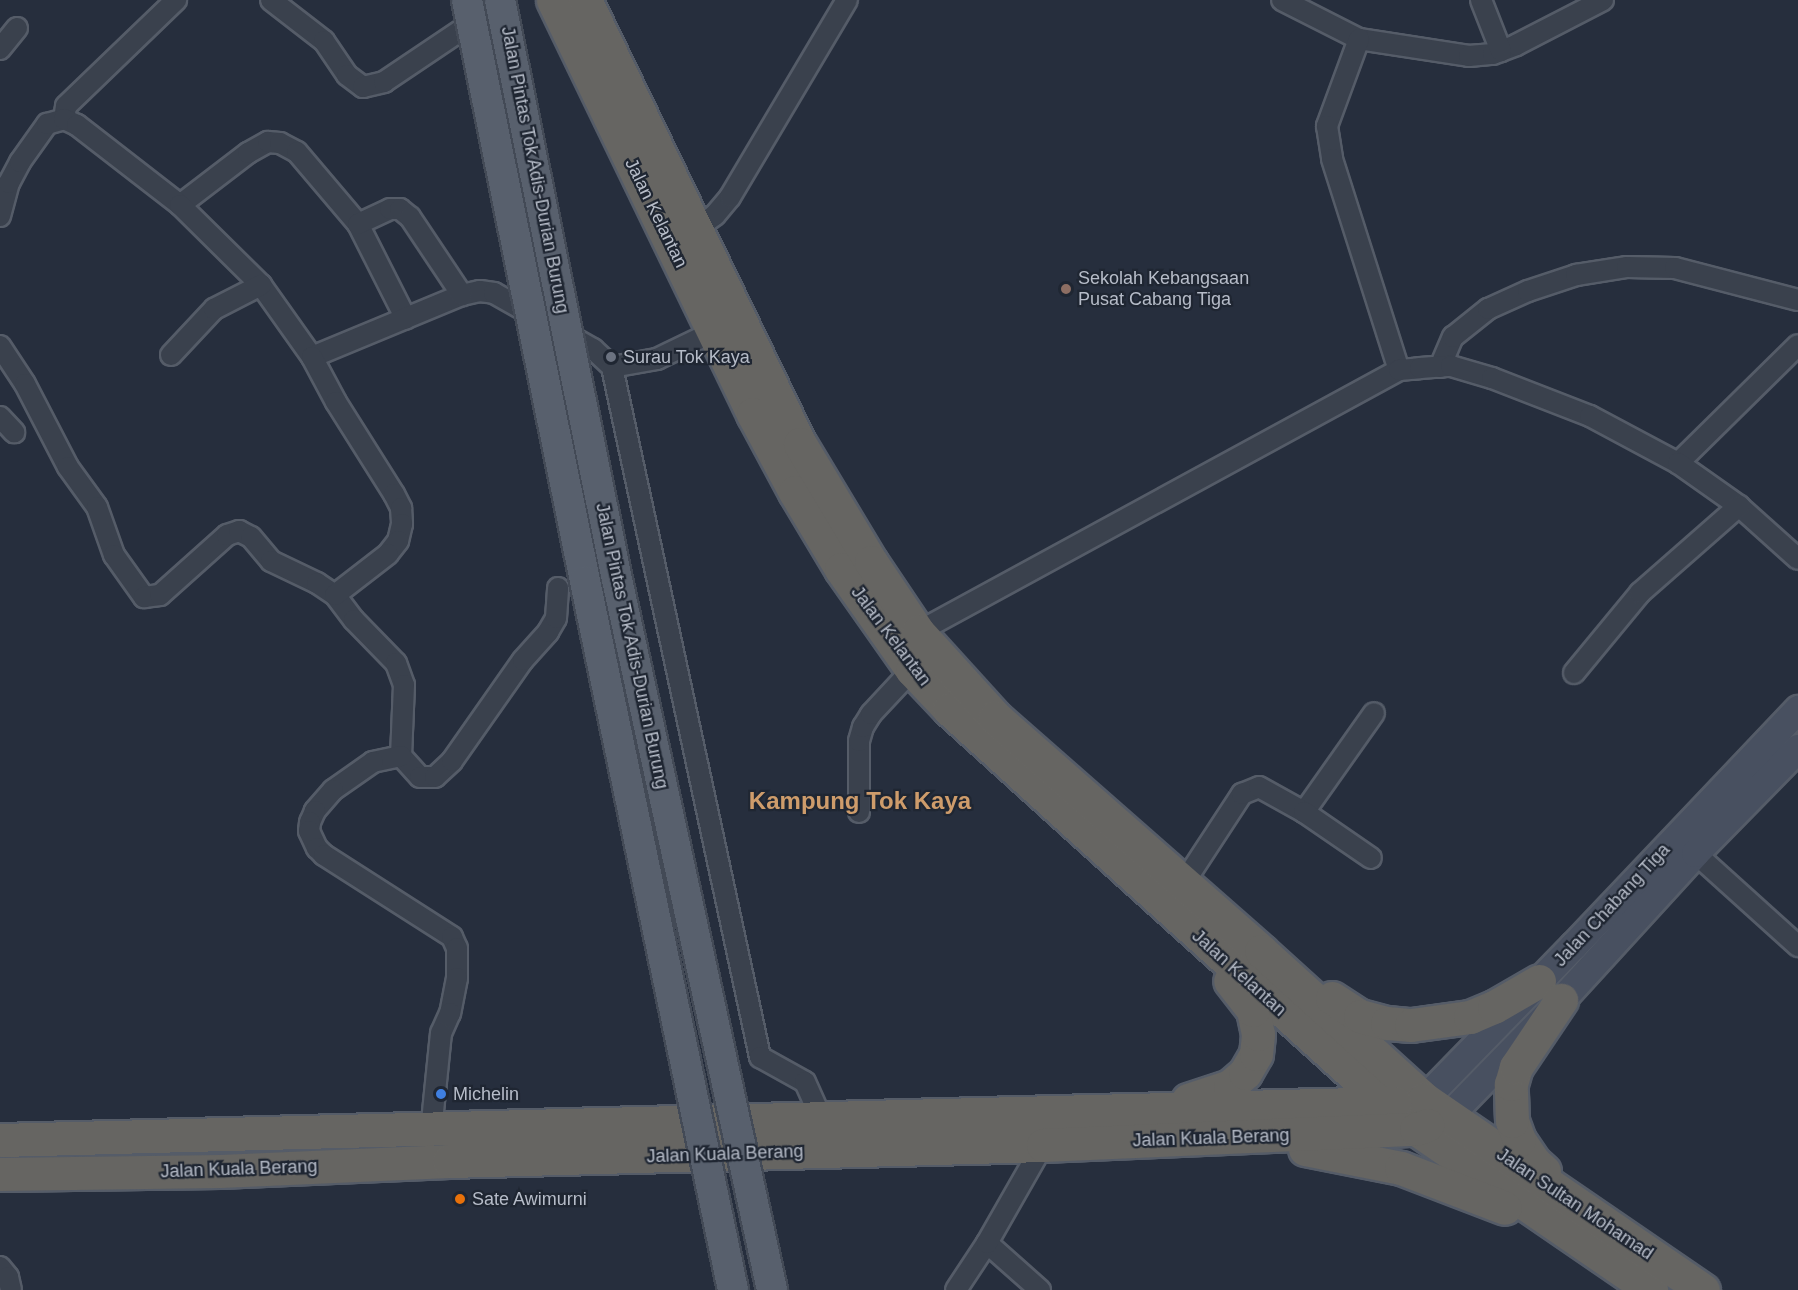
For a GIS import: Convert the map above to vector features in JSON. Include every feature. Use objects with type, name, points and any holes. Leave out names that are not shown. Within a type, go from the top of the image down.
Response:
[{"type":"highway","name":"Jalan Kelantan","points":[[553,0],[713,332],[795,492],[841,569],[912,670],[949,709],[1187,927],[1386,1104],[1429,1115]]},
{"type":"highway","name":"Jalan Kelantan","points":[[585,0],[800,444],[839,512],[918,632],[995,717],[1261,951],[1429,1115]]},
{"type":"highway","points":[[1107,1112],[1203,1097],[1230,1086],[1245,1073],[1256,1054],[1258,1034],[1253,1010],[1187,927]]},
{"type":"highway","points":[[1261,951],[1360,1016],[1387,1023],[1412,1025],[1470,1017],[1494,1007],[1550,991]]},
{"type":"highway","points":[[1550,991],[1516,1067],[1511,1084],[1512,1122],[1519,1140],[1534,1162],[1606,1225]]},
{"type":"highway","name":"Jalan Kuala Berang","points":[[0,1140],[431,1131],[1386,1104]]},
{"type":"highway","name":"Jalan Kuala Berang","points":[[0,1174],[220,1171],[449,1161],[1231,1138],[1429,1115]]},
{"type":"highway","name":"Jalan Sultan Mohamad","points":[[1429,1115],[1606,1225],[1703,1290]]},
{"type":"highway","name":"Jalan Sultan Mohamad","points":[[1429,1115],[1623,1271],[1651,1290]]},
{"type":"highway","points":[[102,1137],[111,1152],[123,1160],[220,1171]]},
{"type":"highway","points":[[1231,1138],[1359,1157],[1440,1180],[1546,1227],[1623,1271]]},
{"type":"main road","name":"Jalan Pintas Tok Adis-Durian Burung","points":[[467,0],[582,570],[733,1290]]},
{"type":"main road","name":"Jalan Pintas Tok Adis-Durian Burung","points":[[500,0],[616,575],[772,1290]]},
{"type":"main road","name":"Jalan Chabang Tiga","points":[[1550,991],[1798,709]]},
{"type":"main road","name":"Jalan Chabang Tiga","points":[[1429,1115],[1550,991],[1695,853],[1798,748]]},
{"type":"street","points":[[64,119],[66,106],[176,0]]},
{"type":"street","points":[[271,0],[324,41],[347,75],[363,87],[384,82],[506,0]]},
{"type":"street","points":[[695,230],[715,215],[730,197],[847,0]]},
{"type":"street","points":[[1282,0],[1359,39],[1469,56],[1501,51],[1603,0]]},
{"type":"street","points":[[1480,0],[1501,51]]},
{"type":"street","points":[[0,49],[17,28]]},
{"type":"street","points":[[1359,39],[1327,126],[1332,159],[1399,370]]},
{"type":"street","points":[[0,216],[9,183],[20,162],[47,124],[64,119],[77,125],[180,205],[261,285],[312,357],[336,402],[394,494],[401,516],[398,541],[388,554],[335,595]]},
{"type":"street","points":[[180,205],[248,153],[268,142],[280,143],[297,152],[358,224],[406,319]]},
{"type":"street","points":[[358,224],[390,208],[400,209],[410,217],[462,295]]},
{"type":"street","points":[[1440,367],[1453,337],[1488,309],[1528,291],[1576,275],[1627,267],[1675,268],[1798,300]]},
{"type":"street","points":[[171,355],[214,309],[261,285]]},
{"type":"street","points":[[312,357],[462,295],[480,291],[494,293],[593,349],[612,367],[760,1057],[805,1082],[822,1120]]},
{"type":"street","points":[[612,367],[657,359],[713,332]]},
{"type":"street","points":[[1678,463],[1798,345]]},
{"type":"street","points":[[0,346],[25,384],[68,467],[97,507],[114,555],[144,597],[160,595],[227,535],[238,531],[251,537],[280,567],[317,583],[335,595],[354,620],[396,663],[404,685],[400,756],[420,777],[427,779],[435,777],[447,767],[524,660],[548,632],[556,618],[558,588]]},
{"type":"street","points":[[918,632],[1399,370],[1451,366],[1492,378],[1590,416],[1678,463],[1739,506],[1798,559]]},
{"type":"street","points":[[0,417],[14,432]]},
{"type":"street","points":[[1574,673],[1640,593],[1739,506]]},
{"type":"street","points":[[859,812],[859,741],[863,727],[871,714],[912,670]]},
{"type":"street","points":[[1304,812],[1374,712]]},
{"type":"street","points":[[400,756],[373,762],[333,790],[315,812],[309,831],[317,848],[324,855],[452,937],[457,948],[457,978],[450,1013],[441,1033],[431,1131]]},
{"type":"street","points":[[1183,884],[1242,794],[1259,787],[1304,812],[1371,858]]},
{"type":"street","points":[[1695,853],[1798,946]]},
{"type":"street","points":[[956,1290],[987,1243],[1042,1145]]},
{"type":"street","points":[[987,1243],[1041,1290]]},
{"type":"street","points":[[0,1267],[8,1277],[11,1290]]},
{"type":"place","name":"Sekolah Kebangsaan Pusat Cabang Tiga","points":[[1066,289]]},
{"type":"place","name":"Surau Tok Kaya","points":[[611,357]]},
{"type":"place","name":"Michelin","points":[[441,1094]]},
{"type":"place","name":"Sate Awimurni","points":[[460,1199]]},
{"type":"district","name":"Kampung Tok Kaya","points":[[860,801]]}]
